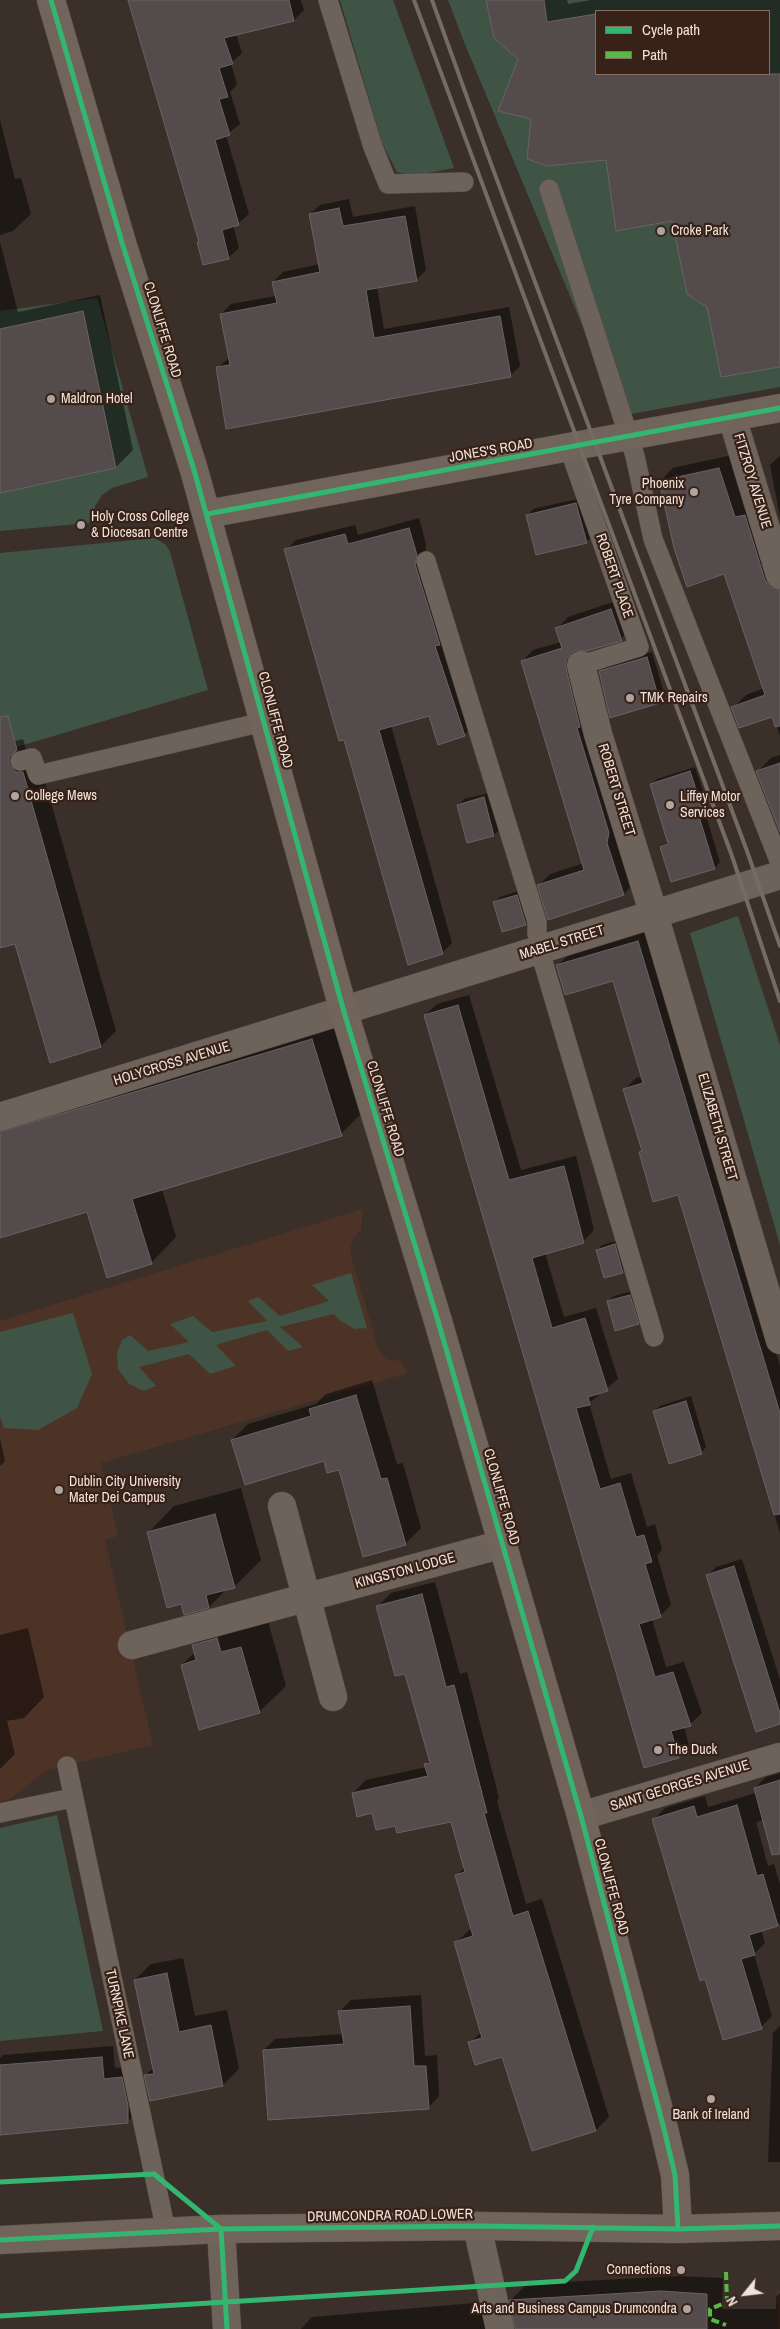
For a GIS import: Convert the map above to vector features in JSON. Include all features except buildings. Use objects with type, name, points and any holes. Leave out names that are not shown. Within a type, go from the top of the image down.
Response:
[{"type":"main road","name":"CLONLIFFE ROAD","points":[[51,0],[123,246],[207,514],[344,1012],[503,1544],[581,1816],[664,2129],[674,2175],[678,2229]]},
{"type":"main road","name":"JONES'S ROAD","points":[[207,514],[780,408]]},
{"type":"main road","name":"DRUMCONDRA ROAD LOWER","points":[[0,2240],[221,2229],[477,2226],[678,2229],[780,2226]]},
{"type":"street","name":"FITZROY AVENUE","points":[[732,417],[779,570]]},
{"type":"street","name":"ROBERT STREET","points":[[581,665],[598,734],[653,914]]},
{"type":"street","name":"MABEL STREET","points":[[344,1012],[780,874]]},
{"type":"street","name":"ELIZABETH STREET","points":[[653,914],[780,1340]]},
{"type":"street","name":"HOLYCROSS AVENUE","points":[[0,1117],[344,1012]]},
{"type":"street","points":[[282,1506],[333,1697]]},
{"type":"street","name":"KINGSTON LODGE","points":[[132,1645],[503,1544]]},
{"type":"street","name":"SAINT GEORGES AVENUE","points":[[581,1816],[780,1757]]},
{"type":"street","points":[[477,2226],[500,2329]]},
{"type":"street","points":[[221,2229],[227,2329]]},
{"type":"lane","points":[[328,0],[373,147],[388,184],[464,182]]},
{"type":"lane","points":[[549,190],[635,456],[653,539],[780,863]]},
{"type":"lane","name":"ROBERT PLACE","points":[[570,448],[639,647],[581,665]]},
{"type":"lane","points":[[426,561],[537,922],[540,950],[654,1337]]},
{"type":"lane","points":[[20,761],[32,758],[38,775],[264,722]]},
{"type":"lane","name":"TURNPIKE LANE","points":[[67,1766],[72,1798],[166,2231]]},
{"type":"lane","points":[[0,1813],[72,1798]]},
{"type":"shaded area","name":"Dublin City University Mater Dei Campus","points":[[363,1209],[361,1230],[353,1238],[350,1245],[351,1256],[378,1348],[384,1357],[391,1361],[400,1360],[408,1373],[101,1463],[118,1536],[105,1540],[153,1745],[47,1770],[11,1798],[0,1802],[0,1321]]},
{"type":"shaded area","points":[[777,2291],[780,2291],[780,2329],[777,2329]]},
{"type":"green space","points":[[340,0],[393,0],[454,168],[412,176],[397,172],[382,143]]},
{"type":"green space","name":"Croke Park","points":[[448,0],[780,0],[780,387],[620,416]]},
{"type":"green space","name":"Maldron Hotel","points":[[97,298],[148,477],[112,488],[102,495],[95,506],[94,515],[89,523],[0,531],[0,311]]},
{"type":"green space","points":[[155,538],[166,545],[170,552],[208,690],[0,752],[0,553]]},
{"type":"green space","points":[[738,916],[780,1045],[780,1245],[690,933]]},
{"type":"green space","points":[[351,1273],[367,1328],[355,1329],[339,1320],[334,1314],[280,1327],[303,1347],[288,1351],[267,1330],[216,1345],[236,1366],[210,1374],[189,1354],[139,1367],[156,1386],[144,1391],[129,1384],[118,1369],[117,1353],[122,1340],[130,1335],[148,1351],[189,1342],[170,1324],[193,1316],[212,1332],[267,1321],[248,1301],[258,1297],[280,1316],[329,1301],[312,1285]]},
{"type":"green space","points":[[73,1313],[92,1374],[77,1408],[38,1430],[4,1428],[0,1417],[0,1332]]},
{"type":"green space","points":[[57,1815],[103,2031],[0,2041],[0,1828]]},
{"type":"railway","points":[[414,0],[732,856],[780,1001]]},
{"type":"railway","points":[[432,0],[747,851],[780,946]]},
{"type":"marked path","points":[[726,2272],[727,2302],[710,2309],[710,2319],[726,2325]]},
{"type":"cycle path","points":[[51,0],[123,246],[194,470],[344,1012],[438,1321],[581,1816],[675,2175],[678,2229]]},
{"type":"cycle path","points":[[207,514],[780,408]]},
{"type":"cycle path","points":[[0,2182],[154,2174],[221,2229]]},
{"type":"cycle path","points":[[0,2240],[221,2229],[477,2226],[678,2229],[780,2226]]},
{"type":"cycle path","points":[[0,2316],[565,2281],[576,2271],[593,2227]]},
{"type":"cycle path","points":[[221,2229],[227,2329]]},
{"type":"place","name":"Croke Park","points":[[661,231]]},
{"type":"place","name":"Maldron Hotel","points":[[51,399]]},
{"type":"place","name":"Phoenix Tyre Company","points":[[694,492]]},
{"type":"place","name":"Holy Cross College & Diocesan Centre","points":[[81,525]]},
{"type":"place","name":"TMK Repairs","points":[[630,698]]},
{"type":"place","name":"College Mews","points":[[15,796]]},
{"type":"place","name":"Liffey Motor Services","points":[[670,805]]},
{"type":"place","name":"Dublin City University Mater Dei Campus","points":[[59,1490]]},
{"type":"place","name":"The Duck","points":[[658,1750]]},
{"type":"place","name":"Bank of Ireland","points":[[711,2099]]},
{"type":"place","name":"Connections","points":[[681,2270]]},
{"type":"place","name":"Arts and Business Campus Drumcondra","points":[[687,2309]]}]
